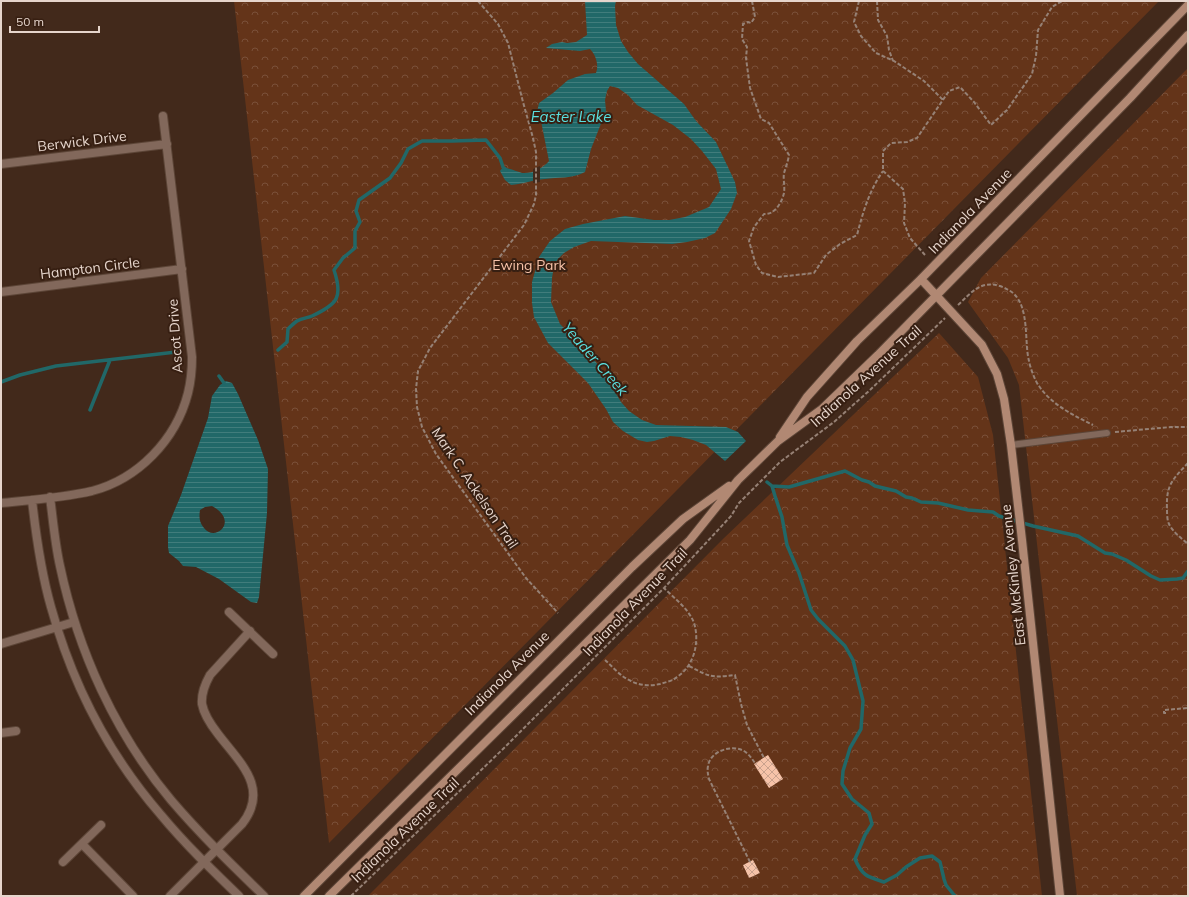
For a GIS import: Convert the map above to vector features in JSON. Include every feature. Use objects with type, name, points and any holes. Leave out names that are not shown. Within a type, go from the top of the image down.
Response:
[{"type":"main road","name":"Indianola Avenue","points":[[778,441],[807,397],[858,341],[921,279],[1188,4]]},
{"type":"main road","name":"Indianola Avenue","points":[[329,896],[690,540],[738,480],[778,441],[822,409],[878,355],[1130,98],[1188,35]]},
{"type":"main road","name":"East McKinley Avenue","points":[[921,279],[982,345],[997,374],[1004,398],[1019,513],[1060,896]]},
{"type":"main road","name":"Indianola Avenue","points":[[304,896],[632,567],[684,519],[738,480]]},
{"type":"street","name":"Ascot Drive","points":[[1,503],[92,491],[119,480],[131,473],[161,446],[173,429],[181,413],[188,394],[192,357],[163,116]]},
{"type":"street","name":"Berwick Drive","points":[[1,164],[166,144]]},
{"type":"street","name":"Hampton Circle","points":[[1,292],[182,270]]},
{"type":"street","points":[[50,497],[60,566],[74,622],[94,674],[108,704],[128,739],[149,771],[171,799],[217,849],[264,896]]},
{"type":"street","points":[[32,500],[42,567],[57,627],[62,644],[78,683],[96,721],[137,785],[161,815],[239,896]]},
{"type":"street","points":[[229,612],[273,654]]},
{"type":"street","points":[[1,644],[74,622]]},
{"type":"street","points":[[170,896],[242,824],[249,815],[253,804],[254,794],[252,783],[246,771],[210,724],[202,704],[202,694],[210,675],[250,631]]},
{"type":"street","points":[[1,733],[16,732]]},
{"type":"street","points":[[63,862],[101,825]]},
{"type":"street","points":[[82,844],[133,896]]},
{"type":"lane","points":[[1011,446],[1107,433]]},
{"type":"path","name":"Mark C. Ackelson Trail","points":[[478,1],[498,24],[508,43],[536,152],[536,195],[534,204],[524,225],[430,348],[418,371],[416,389],[418,407],[422,427],[436,454],[526,578],[558,613]]},
{"type":"path","points":[[752,1],[755,17],[751,23],[748,22],[743,24],[742,39],[747,47],[746,58],[750,88],[761,119],[769,122],[789,155],[784,175],[784,193],[779,204],[769,215],[764,214],[754,227],[749,241],[756,265],[762,273],[778,277],[814,273],[826,255],[840,244],[857,236],[865,206],[875,183],[883,171],[883,151],[891,143],[907,142],[917,138],[949,91],[960,87],[974,102],[991,125],[1007,110],[1032,74],[1036,56],[1038,30],[1052,7],[1062,1]]},
{"type":"path","points":[[860,1],[854,22],[861,36],[876,54],[894,61],[924,81],[943,100]]},
{"type":"path","points":[[877,1],[878,20],[887,36],[889,50],[894,61]]},
{"type":"path","points":[[883,171],[903,189],[905,203],[904,223],[910,238],[925,255]]},
{"type":"path","points":[[961,303],[973,290],[987,285],[996,285],[1007,289],[1014,294],[1019,301],[1022,310],[1028,360],[1038,386],[1055,404],[1107,433],[1171,427],[1188,427]]},
{"type":"path","name":"Indianola Avenue Trail","points":[[351,896],[505,747],[664,588],[731,516],[739,503],[780,462],[834,422],[936,327]]},
{"type":"path","points":[[1188,463],[1177,474],[1168,488],[1166,497],[1168,522],[1172,530],[1188,544]]},
{"type":"path","points":[[605,660],[630,681],[642,685],[653,686],[677,678],[689,666],[696,646],[694,622],[688,612],[664,588]]},
{"type":"path","points":[[689,666],[713,677],[735,675],[747,725],[764,758]]},
{"type":"path","points":[[1166,712],[1164,713],[1164,710],[1172,711],[1188,708]]},
{"type":"path","points":[[750,862],[709,779],[707,772],[711,758],[717,752],[724,749],[731,748],[745,751],[755,763]]},
{"type":"green space","name":"Ewing Park","points":[[234,1],[1159,1],[329,843]]},
{"type":"green space","points":[[1188,68],[1188,896],[1077,896],[1019,385],[1008,358],[968,302],[981,278]]},
{"type":"green space","points":[[939,333],[978,377],[993,435],[1042,896],[368,896],[723,539]]},
{"type":"water","name":"Easter Lake","points":[[585,1],[616,1],[616,25],[621,41],[638,64],[684,104],[696,121],[716,142],[735,182],[737,193],[731,209],[715,233],[705,238],[672,244],[591,241],[574,247],[564,253],[554,266],[551,302],[560,324],[587,351],[603,371],[621,402],[629,411],[642,420],[656,425],[726,427],[738,432],[746,441],[725,461],[706,445],[693,440],[670,436],[647,442],[638,440],[623,431],[613,422],[588,383],[548,343],[534,317],[532,282],[539,257],[550,241],[565,229],[625,216],[654,220],[669,220],[685,217],[709,207],[721,189],[716,169],[691,139],[673,125],[637,105],[628,95],[618,88],[610,86],[605,100],[606,111],[591,149],[585,172],[570,177],[511,185],[505,180],[500,171],[503,167],[522,173],[530,173],[544,166],[549,161],[541,121],[537,112],[539,103],[568,80],[585,74],[596,73],[596,60],[590,49],[580,51],[546,48],[552,44],[562,42],[576,42],[587,35]]},
{"type":"water","points":[[226,381],[232,383],[258,440],[268,469],[267,513],[259,597],[257,603],[251,602],[219,579],[196,567],[183,566],[169,553],[168,526],[181,495],[208,418],[212,396],[220,385]],"holes":[[[212,506],[220,512],[224,518],[225,524],[223,528],[219,532],[209,532],[200,522],[200,510],[205,507]]]},
{"type":"pier","points":[[540,166],[540,182],[533,183],[533,169]]},
{"type":"building","points":[[768,755],[783,779],[769,788],[754,764]]},
{"type":"building","points":[[753,860],[760,873],[749,878],[743,865]]},
{"type":"waterway","points":[[278,350],[287,342],[288,329],[299,320],[310,317],[328,308],[336,299],[338,287],[334,270],[343,258],[355,248],[355,231],[360,222],[356,211],[359,200],[390,178],[401,163],[408,149],[422,141],[486,140],[500,158],[503,167],[506,170]]},
{"type":"waterway","points":[[1,382],[20,375],[56,366],[176,352]]},
{"type":"waterway","points":[[90,410],[110,360]]},
{"type":"waterway","points":[[219,376],[224,383]]},
{"type":"waterway","points":[[772,486],[789,487],[845,471],[875,486],[896,491],[906,497],[921,502],[938,503],[968,510],[993,512],[999,516],[1033,526],[1078,536],[1105,553],[1112,554],[1126,560],[1160,580],[1183,578],[1188,571]]},
{"type":"waterway","name":"Yeader Creek","points":[[767,482],[772,486],[782,517],[787,545],[799,573],[811,610],[845,646],[853,660],[863,701],[861,729],[850,748],[843,771],[842,784],[852,799],[869,813],[872,824],[865,835],[855,859],[860,869],[866,875],[884,882],[897,875],[920,858],[932,856],[940,862],[946,885],[955,896]]}]
